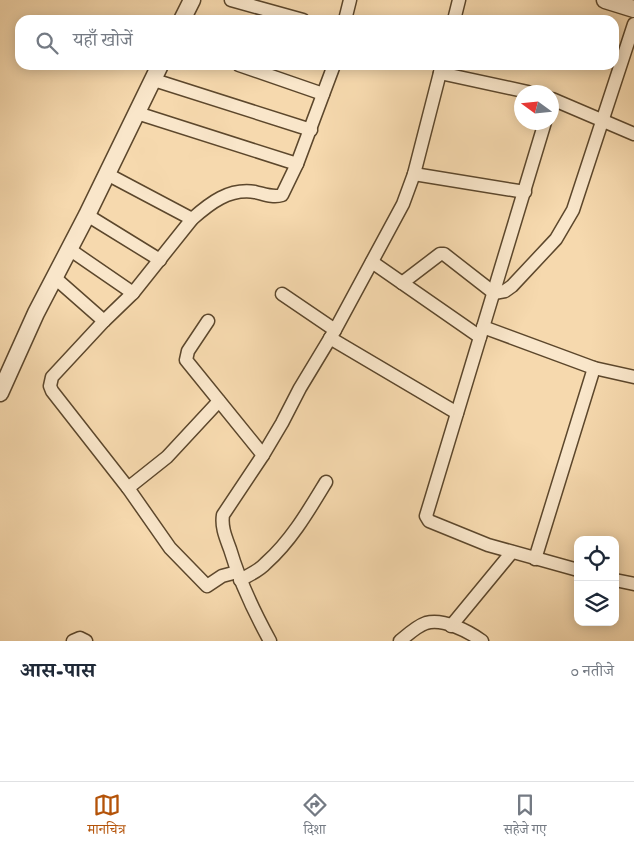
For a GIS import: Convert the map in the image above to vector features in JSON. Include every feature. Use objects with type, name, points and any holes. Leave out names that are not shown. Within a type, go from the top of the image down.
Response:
[{"type":"street","points":[[187,15],[192,0]]},
{"type":"street","points":[[231,0],[285,15]]},
{"type":"street","points":[[347,15],[350,0]]},
{"type":"street","points":[[455,15],[459,0]]},
{"type":"street","points":[[605,0],[634,8]]},
{"type":"street","points":[[402,283],[440,254],[444,254],[494,293],[505,291],[556,239],[573,210],[634,24]]},
{"type":"street","points":[[253,70],[323,94]]},
{"type":"street","points":[[326,482],[307,513],[265,565],[238,576],[222,576],[209,585],[205,585],[170,548],[128,488],[50,386],[52,377],[133,293],[192,220],[216,200],[228,194],[238,192],[253,192],[274,196],[282,195],[298,164],[323,94],[329,70]]},
{"type":"street","points":[[270,641],[248,600],[238,576],[223,527],[223,515],[263,455],[403,204],[414,174],[441,70]]},
{"type":"street","points":[[445,70],[514,88]]},
{"type":"street","points":[[0,393],[36,313],[157,72],[310,130]]},
{"type":"street","points":[[559,103],[634,134]]},
{"type":"street","points":[[138,113],[298,164]]},
{"type":"street","points":[[543,130],[427,513],[427,519],[468,538],[574,569]]},
{"type":"street","points":[[107,174],[192,220]]},
{"type":"street","points":[[414,174],[524,192]]},
{"type":"street","points":[[86,215],[160,260]]},
{"type":"street","points":[[69,249],[133,293]]},
{"type":"street","points":[[372,262],[481,332],[594,368],[634,377]]},
{"type":"street","points":[[54,277],[104,321]]},
{"type":"street","points":[[282,294],[332,334],[457,413]]},
{"type":"street","points":[[208,321],[188,351],[186,360],[263,455]]},
{"type":"street","points":[[535,559],[594,368]]},
{"type":"street","points":[[128,488],[167,457],[219,400]]},
{"type":"street","points":[[451,626],[512,552]]},
{"type":"street","points":[[619,581],[634,584]]},
{"type":"street","points":[[400,641],[424,623],[440,622],[482,641]]},
{"type":"street","points":[[73,641],[80,638],[86,641]]}]
